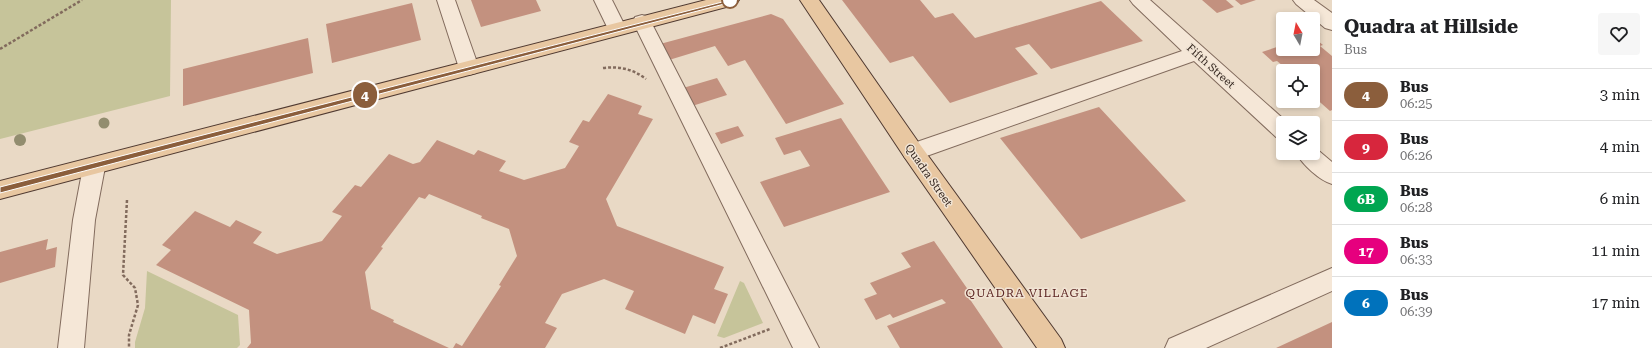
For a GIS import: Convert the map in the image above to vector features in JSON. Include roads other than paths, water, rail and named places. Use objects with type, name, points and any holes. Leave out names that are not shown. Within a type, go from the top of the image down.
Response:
[{"type":"main road","points":[[0,190],[94,167],[617,28],[730,0]]},
{"type":"main road","name":"Quadra Street","points":[[808,0],[913,152],[1052,348]]},
{"type":"street","points":[[446,0],[469,68]]},
{"type":"street","points":[[603,0],[617,28]]},
{"type":"street","name":"Fifth Street","points":[[1139,0],[1276,125]]},
{"type":"street","points":[[1302,0],[1332,23]]},
{"type":"street","points":[[642,22],[806,348]]},
{"type":"street","points":[[913,152],[1196,53]]},
{"type":"street","points":[[1315,160],[1332,175]]},
{"type":"street","points":[[71,348],[84,220],[94,167]]},
{"type":"street","points":[[1178,348],[1332,279]]},
{"type":"district","name":"QUADRA VILLAGE","points":[[1027,293]]}]
